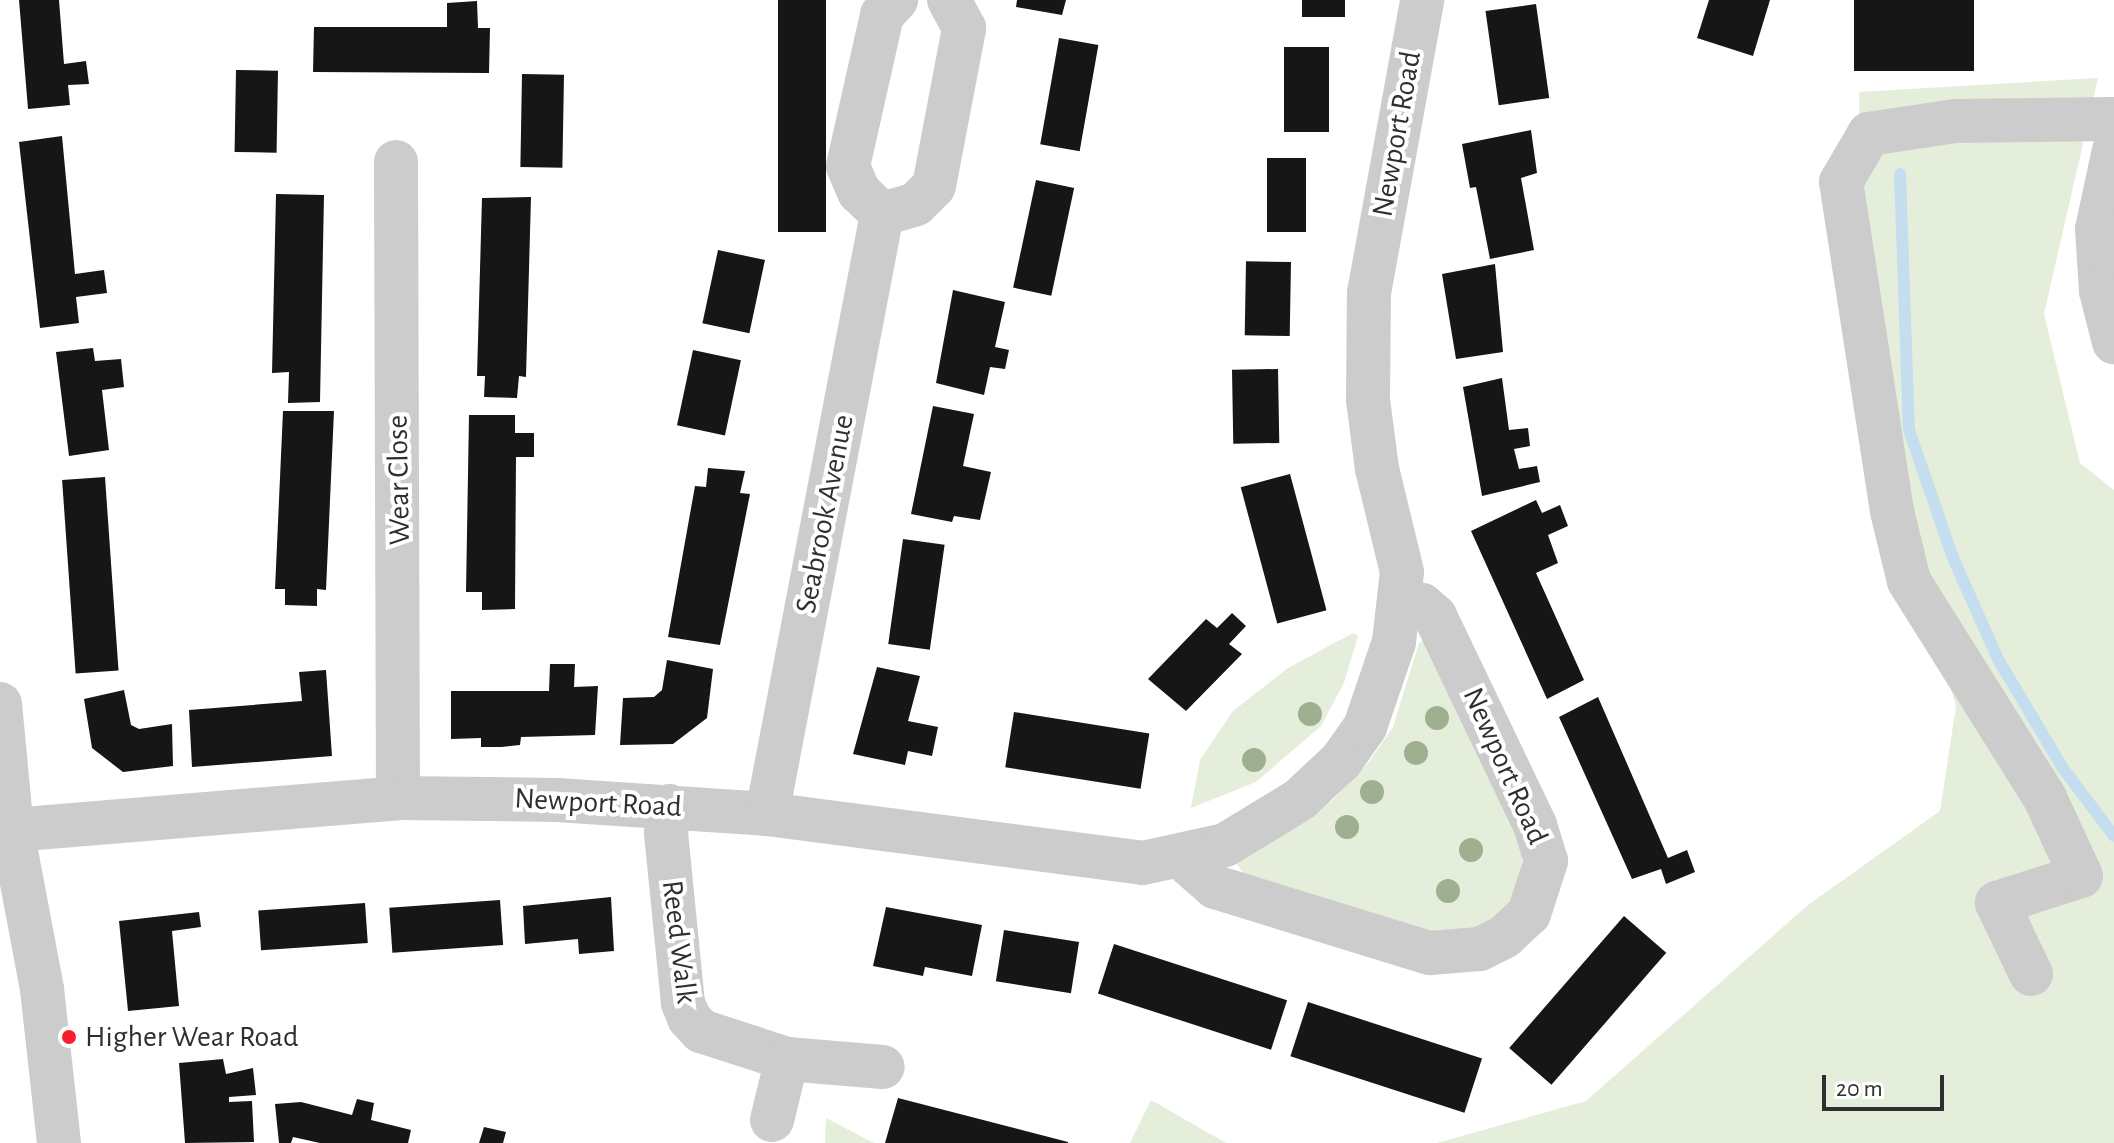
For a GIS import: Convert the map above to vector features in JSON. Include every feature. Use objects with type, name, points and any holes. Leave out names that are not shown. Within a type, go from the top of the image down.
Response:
[{"type":"street","points":[[896,0],[882,15],[848,166],[859,192],[882,214],[916,204],[934,186],[964,28],[949,0]]},
{"type":"street","name":"Newport Road","points":[[12,830],[398,798],[669,806],[767,814],[1143,863],[1182,858],[1225,845],[1299,800],[1341,761],[1365,727],[1384,682],[1400,600],[1399,558],[1377,469],[1368,400],[1369,293],[1422,0]]},
{"type":"street","points":[[2031,974],[1997,903],[2097,874],[2045,798],[1909,581],[1892,511],[1841,182],[1869,134],[1955,121],[2114,119]]},
{"type":"street","points":[[2114,150],[2097,229],[2101,291],[2114,342]]},
{"type":"street","name":"Wear Close","points":[[396,162],[398,798]]},
{"type":"street","name":"Seabrook Avenue","points":[[767,814],[882,214]]},
{"type":"street","name":"Newport Road","points":[[1182,858],[1215,887],[1430,953],[1480,949],[1505,936],[1529,914],[1546,861],[1535,825],[1435,616],[1422,605],[1400,600]]},
{"type":"street","points":[[0,704],[12,830],[42,989],[59,1143]]},
{"type":"street","name":"Reed Walk","points":[[669,806],[666,833],[683,1003],[689,1018],[701,1031],[787,1059],[883,1067]]},
{"type":"street","points":[[772,1120],[787,1059]]},
{"type":"green space","points":[[2098,78],[2044,314],[2080,463],[2114,490],[2114,1143],[1437,1143],[1586,1101],[1808,905],[1940,811],[1956,706],[1906,535],[1863,328],[1859,92]]},
{"type":"green space","points":[[1353,633],[1358,636],[1344,683],[1321,726],[1256,782],[1191,808],[1200,760],[1233,711],[1288,668]]},
{"type":"green space","points":[[1427,638],[1525,846],[1514,902],[1484,932],[1429,936],[1244,874],[1237,864],[1240,855],[1285,834],[1334,799],[1369,762],[1393,727],[1419,643]]},
{"type":"green space","points":[[1151,1100],[1226,1143],[1130,1143]]},
{"type":"green space","points":[[826,1118],[874,1143],[825,1143]]},
{"type":"building","points":[[19,0],[59,0],[64,64],[86,61],[89,84],[68,85],[70,105],[28,109]]},
{"type":"building","points":[[778,0],[826,0],[826,232],[778,232]]},
{"type":"building","points":[[1017,0],[1066,0],[1062,15],[1016,7]]},
{"type":"building","points":[[1302,0],[1345,0],[1345,17],[1302,17]]},
{"type":"building","points":[[1709,0],[1770,0],[1753,56],[1697,38]]},
{"type":"building","points":[[1854,0],[1974,0],[1974,71],[1854,71]]},
{"type":"building","points":[[477,1],[478,28],[490,28],[489,73],[313,72],[314,27],[447,27],[447,3]]},
{"type":"building","points":[[1536,4],[1549,98],[1499,105],[1485,11]]},
{"type":"building","points":[[1059,38],[1098,45],[1080,151],[1040,144]]},
{"type":"building","points":[[1284,47],[1329,47],[1329,132],[1284,132]]},
{"type":"building","points":[[236,70],[278,71],[277,153],[235,152]]},
{"type":"building","points":[[522,74],[564,75],[562,168],[520,167]]},
{"type":"building","points":[[1531,130],[1537,173],[1521,178],[1534,250],[1490,259],[1476,187],[1470,188],[1462,144]]},
{"type":"building","points":[[62,136],[75,274],[104,270],[107,293],[76,297],[79,323],[40,328],[19,142]]},
{"type":"building","points":[[1267,158],[1306,158],[1306,232],[1267,232]]},
{"type":"building","points":[[1036,180],[1074,188],[1051,296],[1013,288]]},
{"type":"building","points":[[276,194],[324,195],[320,402],[288,403],[289,372],[272,373]]},
{"type":"building","points":[[531,197],[526,377],[519,376],[517,398],[484,397],[485,376],[477,376],[482,198]]},
{"type":"building","points":[[718,250],[765,260],[749,333],[702,323]]},
{"type":"building","points":[[1246,261],[1291,262],[1290,336],[1245,335]]},
{"type":"building","points":[[1495,264],[1503,352],[1456,359],[1442,274]]},
{"type":"building","points":[[953,290],[1005,302],[995,347],[1009,350],[1005,369],[990,367],[984,395],[936,383]]},
{"type":"building","points":[[93,348],[95,361],[121,359],[124,387],[102,390],[109,450],[69,456],[56,352]]},
{"type":"building","points":[[693,350],[741,360],[725,436],[677,425]]},
{"type":"building","points":[[1278,369],[1279,443],[1233,444],[1232,370]]},
{"type":"building","points":[[1502,378],[1509,430],[1528,428],[1530,446],[1514,449],[1519,469],[1537,466],[1540,482],[1482,496],[1463,387]]},
{"type":"building","points":[[933,406],[974,414],[963,466],[991,472],[980,520],[954,516],[952,522],[911,514]]},
{"type":"building","points":[[283,411],[334,411],[326,590],[317,589],[317,606],[285,605],[285,589],[275,589]]},
{"type":"building","points":[[469,415],[515,415],[515,433],[534,433],[534,457],[516,457],[515,609],[482,610],[482,592],[466,592]]},
{"type":"building","points":[[708,468],[745,471],[740,493],[750,494],[720,645],[668,637],[695,486],[706,487]]},
{"type":"building","points":[[1290,474],[1326,610],[1277,623],[1241,487]]},
{"type":"building","points":[[105,477],[119,671],[76,674],[62,480]]},
{"type":"building","points":[[1536,500],[1542,513],[1560,505],[1568,526],[1548,535],[1558,563],[1536,573],[1584,680],[1547,699],[1471,531]]},
{"type":"building","points":[[903,539],[945,545],[930,650],[888,644]]},
{"type":"building","points":[[1232,613],[1246,626],[1229,644],[1242,654],[1186,711],[1148,679],[1206,619],[1217,628]]},
{"type":"building","points":[[667,660],[713,669],[707,718],[673,744],[620,745],[623,698],[654,697],[662,690]]},
{"type":"building","points":[[550,664],[575,664],[574,687],[598,686],[595,735],[521,737],[520,745],[502,747],[481,747],[481,738],[451,739],[451,691],[549,691]]},
{"type":"building","points":[[877,667],[920,676],[908,721],[938,727],[932,756],[908,751],[905,765],[853,754]]},
{"type":"building","points":[[326,670],[332,756],[192,767],[189,710],[302,701],[299,672]]},
{"type":"building","points":[[124,690],[131,725],[139,729],[172,724],[173,766],[123,772],[92,748],[84,699]]},
{"type":"building","points":[[1598,697],[1668,858],[1687,850],[1695,872],[1666,884],[1661,869],[1632,879],[1559,717]]},
{"type":"building","points":[[1014,712],[1149,733],[1141,789],[1005,767]]},
{"type":"building","points":[[611,897],[614,951],[579,954],[578,939],[525,944],[523,906]]},
{"type":"building","points":[[500,900],[503,945],[392,953],[389,908]]},
{"type":"building","points":[[365,903],[368,943],[261,950],[258,910]]},
{"type":"building","points":[[886,907],[982,925],[972,976],[925,967],[923,976],[873,966]]},
{"type":"building","points":[[199,912],[201,927],[172,931],[179,1006],[128,1011],[119,921]]},
{"type":"building","points":[[1624,916],[1666,953],[1551,1085],[1509,1048]]},
{"type":"building","points":[[1004,930],[1079,942],[1071,993],[996,981]]},
{"type":"building","points":[[1114,944],[1287,1000],[1271,1050],[1098,993]]},
{"type":"building","points":[[1308,1002],[1482,1059],[1464,1113],[1290,1056]]},
{"type":"building","points":[[223,1059],[226,1074],[253,1068],[256,1095],[229,1097],[229,1102],[252,1101],[254,1142],[185,1143],[179,1063]]},
{"type":"building","points":[[898,1098],[1068,1142],[1068,1143],[885,1143]]},
{"type":"building","points":[[357,1099],[374,1103],[371,1120],[411,1130],[408,1143],[320,1143],[293,1137],[291,1143],[279,1143],[275,1104],[301,1102],[352,1115]]},
{"type":"building","points":[[484,1127],[506,1132],[503,1143],[479,1143]]},
{"type":"waterway","points":[[1900,174],[1909,430],[1953,558],[1998,659],[2062,767],[2114,836]]},
{"type":"place","name":"Higher Wear Road","points":[[69,1037]]}]
